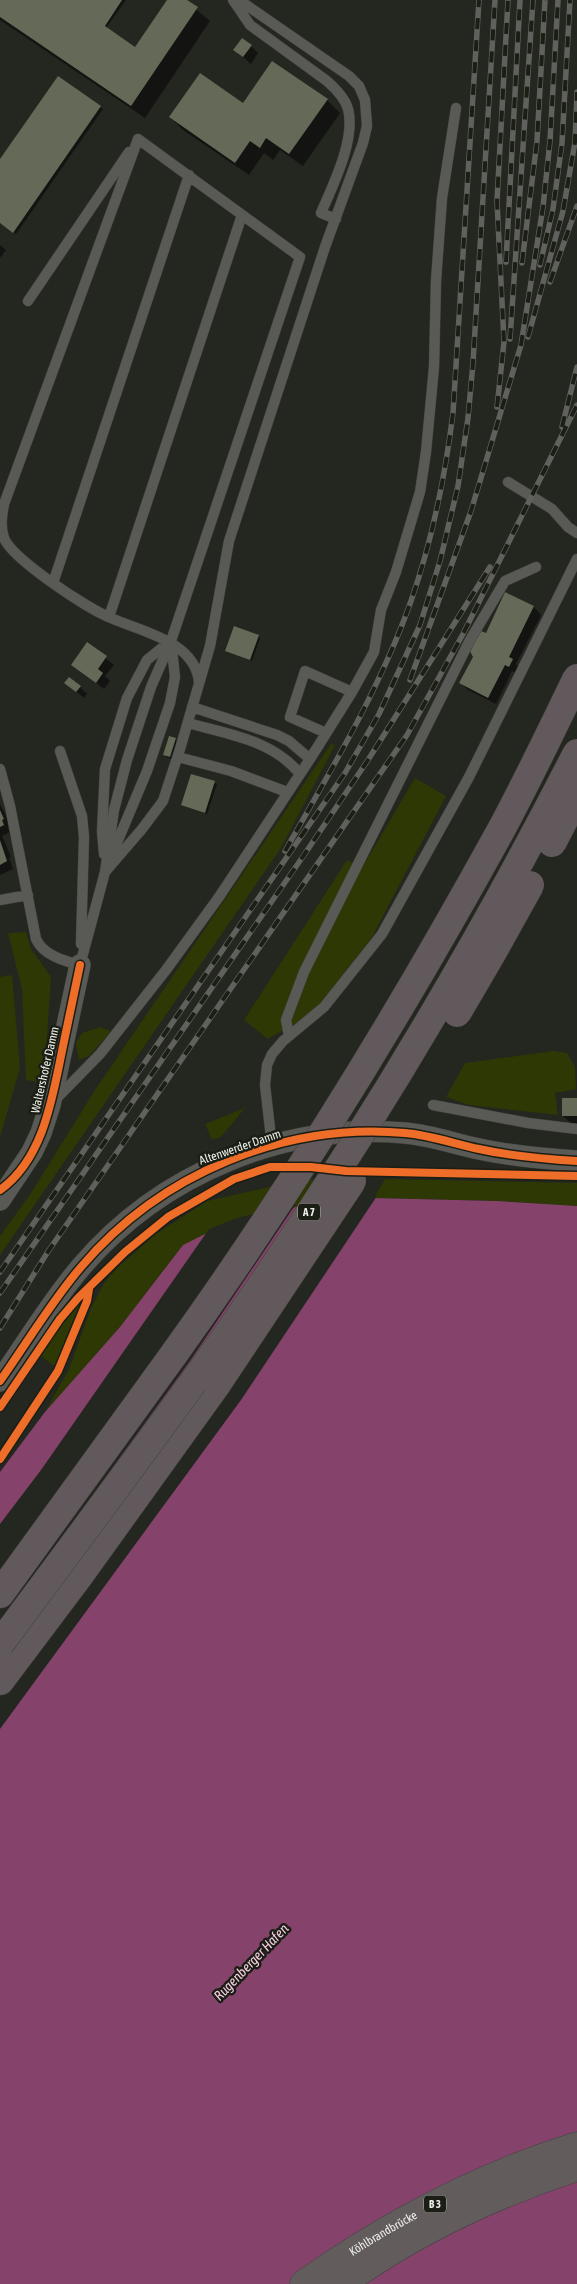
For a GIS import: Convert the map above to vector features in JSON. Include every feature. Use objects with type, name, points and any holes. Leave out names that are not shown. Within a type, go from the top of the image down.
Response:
[{"type":"highway","name":"A 7","points":[[0,1594],[220,1289],[346,1095],[502,829],[577,678]]},
{"type":"highway","name":"A 7","points":[[0,1644],[201,1372],[340,1166],[451,986],[508,885],[577,753]]},
{"type":"highway","name":"A 7","points":[[0,1681],[79,1576],[218,1384],[321,1230],[491,955],[577,795]]},
{"type":"main road","name":"Köhlbrandbrücke","points":[[304,2284],[376,2236],[437,2202],[519,2166],[577,2146]]},
{"type":"main road","name":"Köhlbrandbrücke","points":[[341,2284],[385,2256],[450,2219],[525,2186],[577,2167]]},
{"type":"street","name":"Waltershofer Damm","points":[[0,1200],[32,1152],[50,1105],[80,965]]},
{"type":"street","name":"Altenwerder Damm","points":[[0,1381],[80,1268],[114,1232],[149,1204],[183,1181],[215,1165],[272,1146],[323,1136],[386,1132],[407,1133],[515,1155],[577,1161]]},
{"type":"lane","points":[[233,0],[250,25],[327,81],[339,93],[348,109],[349,137],[321,213],[336,219]]},
{"type":"lane","points":[[105,872],[163,801],[178,757],[210,646],[229,541],[324,247],[336,219],[367,126],[365,100],[360,86],[349,76],[239,0]]},
{"type":"lane","points":[[50,1105],[100,1054],[166,970],[218,897],[310,759],[352,692],[374,652],[381,610],[396,572],[420,492],[434,367],[436,281],[442,198],[456,108]]},
{"type":"lane","points":[[138,139],[4,504],[1,524],[4,539],[15,555],[53,583],[109,618],[171,641],[196,669],[199,682]]},
{"type":"lane","points":[[80,965],[105,872],[114,810],[127,760],[151,687],[171,641],[300,257],[138,139]]},
{"type":"lane","points":[[28,301],[138,139]]},
{"type":"lane","points":[[53,583],[188,175]]},
{"type":"lane","points":[[109,618],[242,215]]},
{"type":"lane","points":[[508,482],[552,509],[568,527],[577,533]]},
{"type":"lane","points":[[272,1146],[265,1085],[267,1065],[272,1054],[289,1036],[324,1007],[382,934],[469,777],[577,559]]},
{"type":"lane","points":[[289,1036],[286,1020],[304,972],[470,640],[505,581],[536,567]]},
{"type":"lane","points":[[105,872],[102,831],[105,769],[127,698],[147,660],[171,641]]},
{"type":"lane","points":[[105,872],[147,772],[170,703],[175,677],[171,641]]},
{"type":"lane","points":[[326,733],[290,717],[305,671],[352,692]]},
{"type":"lane","points":[[192,707],[278,735],[289,741],[310,759]]},
{"type":"lane","points":[[188,724],[261,744],[279,753],[300,774]]},
{"type":"lane","points":[[60,751],[79,804],[84,830],[80,965]]},
{"type":"lane","points":[[178,757],[231,771],[287,792]]},
{"type":"lane","points":[[0,769],[10,806],[39,946],[65,961],[80,965]]},
{"type":"lane","points":[[0,900],[28,895]]},
{"type":"lane","points":[[433,1105],[528,1124],[577,1129]]},
{"type":"green space","points":[[331,744],[335,745],[281,848],[0,1255],[0,1236],[31,1193],[95,1090]]},
{"type":"green space","points":[[415,778],[446,796],[372,937],[312,1014],[268,1039],[244,1020],[347,860],[362,868]]},
{"type":"green space","points":[[26,932],[31,949],[51,977],[44,1083],[26,1080],[22,989],[8,933]]},
{"type":"green space","points":[[12,975],[20,1068],[0,1137],[0,977]]},
{"type":"green space","points":[[100,1027],[111,1031],[89,1056],[79,1060],[76,1043],[82,1033]]},
{"type":"green space","points":[[553,1051],[567,1053],[575,1067],[576,1089],[555,1093],[558,1115],[469,1105],[446,1097],[465,1063]]},
{"type":"green space","points":[[245,1108],[221,1137],[212,1140],[205,1124]]},
{"type":"green space","points":[[330,1179],[317,1203],[183,1245],[120,1327],[45,1412],[69,1369],[91,1308],[104,1283],[118,1267],[156,1234],[207,1201],[300,1180]]},
{"type":"green space","points":[[385,1179],[577,1183],[577,1206],[497,1201],[374,1198]]},
{"type":"green space","points":[[81,1301],[56,1368],[40,1355],[64,1319]]},
{"type":"water","name":"Rugenberger Hafen","points":[[374,1198],[497,1201],[577,1206],[577,2284],[0,2284],[0,1472],[45,1412],[120,1327],[183,1245],[207,1233],[280,1209]]},
{"type":"pier","points":[[377,1196],[241,1400],[0,1729],[0,1630],[317,1200]]},
{"type":"pier","points":[[296,1204],[190,1361],[0,1623],[0,1524],[41,1470],[209,1229],[237,1218]]},
{"type":"building","points":[[0,0],[122,0],[105,26],[135,47],[167,0],[187,0],[198,7],[131,106],[0,17]]},
{"type":"building","points":[[242,38],[252,45],[243,57],[233,50]]},
{"type":"building","points":[[272,61],[328,99],[289,154],[266,138],[260,148],[250,141],[235,163],[169,117],[200,73],[243,103]]},
{"type":"building","points":[[58,76],[101,106],[13,233],[0,223],[0,159]]},
{"type":"building","points":[[505,592],[534,606],[509,657],[513,659],[509,667],[505,665],[488,698],[459,683],[473,657],[468,647],[481,631],[486,633]]},
{"type":"building","points":[[234,626],[259,635],[250,660],[225,651]]},
{"type":"building","points":[[87,642],[107,656],[98,669],[103,673],[96,683],[71,665]]},
{"type":"building","points":[[69,677],[81,686],[76,692],[64,683]]},
{"type":"building","points":[[169,736],[176,738],[170,757],[163,755]]},
{"type":"building","points":[[191,774],[215,781],[205,813],[181,805]]},
{"type":"building","points":[[0,810],[4,819],[2,820],[4,825],[0,827]]},
{"type":"building","points":[[0,840],[7,861],[0,865]]},
{"type":"building","points":[[562,1098],[577,1098],[577,1116],[562,1116]]},
{"type":"railway","points":[[285,851],[354,729],[385,666],[399,634],[419,578],[437,508],[453,413],[479,0]]},
{"type":"railway","points":[[0,1272],[345,773],[379,714],[420,625],[440,561],[458,486],[468,418],[495,0]]},
{"type":"railway","points":[[497,407],[504,342],[497,201],[508,0]]},
{"type":"railway","points":[[506,262],[520,0]]},
{"type":"railway","points":[[510,339],[533,0]]},
{"type":"railway","points":[[522,263],[537,141],[545,0]]},
{"type":"railway","points":[[410,680],[471,511],[521,345],[543,207],[550,141],[558,0]]},
{"type":"railway","points":[[540,265],[553,209],[562,143],[570,0]]},
{"type":"railway","points":[[528,337],[563,211],[575,142],[577,92]]},
{"type":"railway","points":[[550,282],[577,206]]},
{"type":"railway","points":[[562,427],[577,367]]},
{"type":"railway","points":[[0,1328],[49,1250],[407,735],[463,634],[577,405]]},
{"type":"railway","points":[[0,1293],[304,855],[368,760],[490,567]]},
{"type":"cycle path","points":[[0,1190],[15,1177],[26,1162],[36,1145],[43,1127],[54,1089],[80,965]]},
{"type":"cycle path","points":[[0,1381],[70,1280],[113,1234],[148,1205],[186,1181],[227,1161],[270,1146],[314,1136],[360,1132],[414,1134],[503,1154],[577,1161]]},
{"type":"cycle path","points":[[0,1407],[60,1319],[78,1298],[125,1252],[168,1217],[234,1179],[270,1167],[311,1167],[346,1171],[577,1176]]},
{"type":"cycle path","points":[[0,1459],[58,1371],[87,1301],[89,1289]]}]
